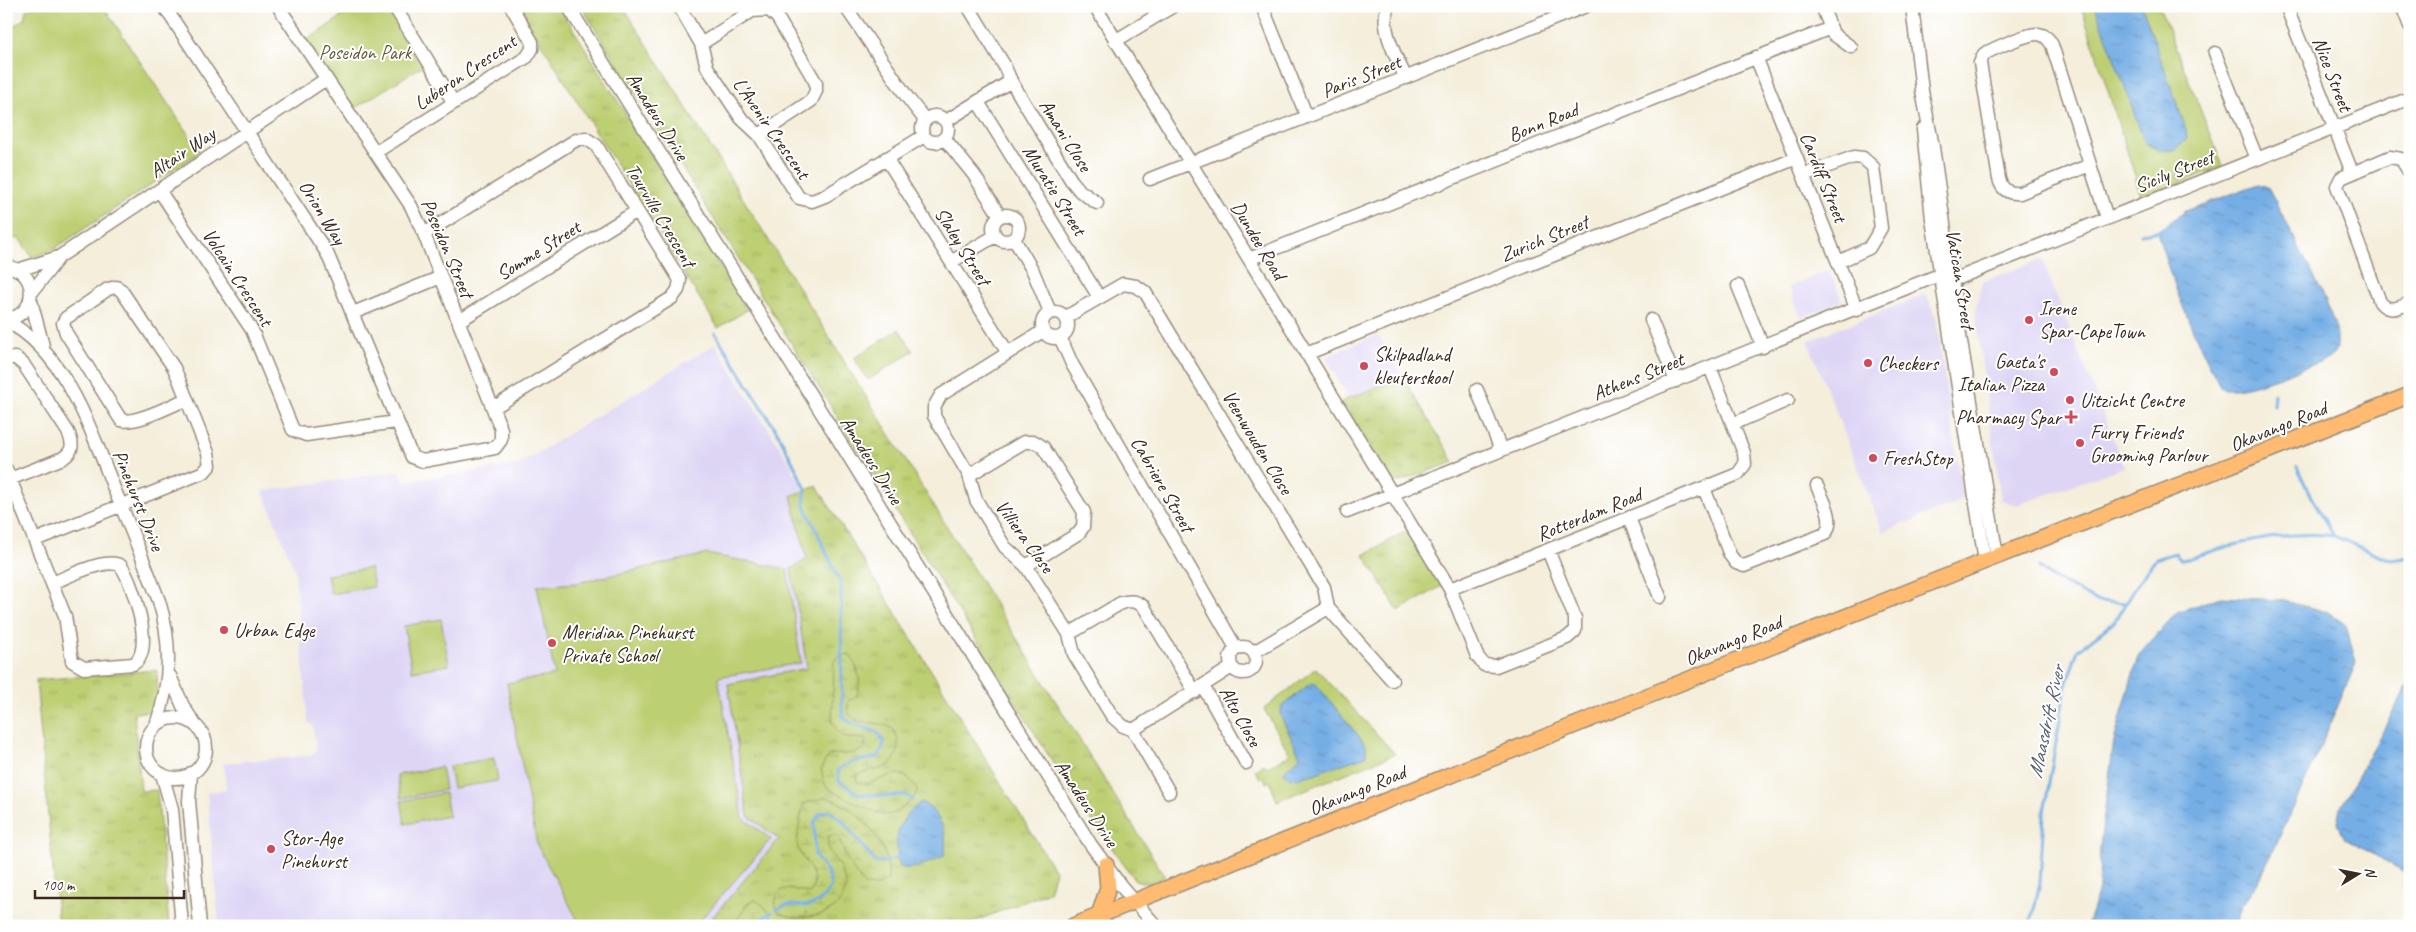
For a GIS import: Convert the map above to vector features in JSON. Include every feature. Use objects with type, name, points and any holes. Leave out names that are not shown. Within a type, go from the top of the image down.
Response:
[{"type":"main road","name":"Okavango Road","points":[[1073,926],[1991,558],[2410,395]]},
{"type":"main road","points":[[1099,916],[1108,888],[1106,865]]},
{"type":"street","name":"Orion Way","points":[[164,6],[327,253],[396,422],[413,458]]},
{"type":"street","name":"Poseidon Street","points":[[278,6],[411,206],[424,234],[502,432],[501,440],[495,448],[423,461],[413,458]]},
{"type":"street","points":[[394,6],[454,103]]},
{"type":"street","name":"Luberon Crescent","points":[[376,152],[530,55],[532,42],[510,6]]},
{"type":"street","name":"Amadeus Drive","points":[[568,6],[1045,772],[1106,865],[1156,926]]},
{"type":"street","name":"L'Avenir Crescent","points":[[678,6],[701,44],[708,67],[741,118],[759,135],[796,196],[804,200],[816,200],[825,196],[924,136]]},
{"type":"street","points":[[845,6],[907,97],[925,120]]},
{"type":"street","name":"Amani Close","points":[[968,6],[1004,65],[1010,81],[1071,180],[1080,191],[1097,203]]},
{"type":"street","name":"Dundee Road","points":[[1095,6],[1391,494]]},
{"type":"street","points":[[1115,41],[1173,6]]},
{"type":"street","points":[[1262,6],[1307,117]]},
{"type":"street","points":[[1388,6],[1385,18],[1387,29],[1406,78]]},
{"type":"street","name":"Paris Street","points":[[1150,179],[1586,6]]},
{"type":"street","points":[[1822,6],[1836,37],[1851,47]]},
{"type":"street","name":"Vatican Street","points":[[1912,6],[1922,91],[1933,147],[1947,278],[1991,558]]},
{"type":"street","name":"Nice Street","points":[[2286,6],[2352,172]]},
{"type":"street","points":[[2402,6],[2410,26]]},
{"type":"street","points":[[701,44],[756,10],[768,10],[777,17],[816,83],[817,89],[811,101],[759,135]]},
{"type":"street","name":"Bonn Road","points":[[1249,259],[1831,28]]},
{"type":"street","points":[[2090,165],[2020,193],[2010,193],[2003,188],[1999,179],[1980,64],[1984,54],[2034,34],[2043,35],[2048,39],[2090,165],[2107,218]]},
{"type":"street","points":[[2215,53],[2257,159]]},
{"type":"street","name":"Cardiff Street","points":[[1756,57],[1857,310]]},
{"type":"street","name":"Altair Way","points":[[12,268],[59,257],[326,79]]},
{"type":"street","points":[[946,121],[1010,81]]},
{"type":"street","name":"Sicily Street","points":[[1947,278],[1958,278],[2410,98]]},
{"type":"street","name":"Muratie Street","points":[[978,102],[1099,298]]},
{"type":"street","points":[[936,115],[946,121],[949,128],[944,139],[935,142],[929,141],[924,136],[922,130],[925,120],[936,115]]},
{"type":"street","name":"Tourville Crescent","points":[[424,234],[576,140],[582,138],[590,139],[596,145],[679,277],[680,286],[675,294],[493,408]]},
{"type":"street","points":[[944,139],[974,175],[1000,216]]},
{"type":"street","points":[[1803,176],[1854,157],[1863,158],[1872,168],[1881,228],[1869,248],[1838,262]]},
{"type":"street","points":[[2410,173],[2406,163],[2396,157],[2390,157],[2338,179],[2337,190],[2380,302],[2386,308],[2391,309],[2410,303]]},
{"type":"street","name":"Slaley Street","points":[[886,158],[1008,353]]},
{"type":"street","name":"Zurich Street","points":[[1306,354],[1797,158]]},
{"type":"street","name":"Volcain Crescent","points":[[159,190],[252,330],[293,430],[306,435],[396,422]]},
{"type":"street","name":"Somme Street","points":[[459,321],[637,210]]},
{"type":"street","points":[[1011,215],[1018,220],[1020,229],[1014,239],[1004,242],[995,236],[993,225],[1000,216],[1011,215]]},
{"type":"street","points":[[950,262],[995,236]]},
{"type":"street","points":[[1014,239],[1033,271],[1050,312]]},
{"type":"street","name":"Altair Way","points":[[6,320],[19,316],[59,257]]},
{"type":"street","name":"Pinehurst Drive","points":[[12,268],[26,276],[37,332],[44,351]]},
{"type":"street","points":[[353,313],[441,277]]},
{"type":"street","name":"Athens Street","points":[[1347,512],[1857,310],[1934,277],[1947,278]]},
{"type":"street","name":"Veenwouden Close","points":[[1066,317],[1123,284],[1136,286],[1144,292],[1324,587],[1328,608],[1392,680]]},
{"type":"street","points":[[1738,286],[1762,347]]},
{"type":"street","points":[[35,540],[204,472],[209,468],[210,458],[187,399],[174,368],[121,290],[116,287],[108,289],[64,320],[63,326],[66,333],[121,420],[139,419],[187,399]]},
{"type":"street","points":[[1050,312],[1059,312],[1066,317],[1068,328],[1060,337],[1053,338],[1044,331],[1042,323],[1050,312]]},
{"type":"street","name":"Pinehurst Drive","points":[[6,320],[21,328],[44,351],[82,408],[162,611],[169,674],[163,706],[156,725]]},
{"type":"street","points":[[1651,320],[1676,381]]},
{"type":"street","name":"Villiera Close","points":[[1044,331],[941,395],[935,403],[934,411],[937,424],[968,475],[976,500],[1005,547],[1026,566],[1069,634],[1074,654],[1112,716],[1124,726],[1133,730],[1168,792]]},
{"type":"street","name":"Cabriere Street","points":[[1060,337],[1077,372],[1236,648]]},
{"type":"street","points":[[6,358],[16,358],[24,365],[68,432],[72,447],[70,453],[63,458],[8,474],[35,540],[52,584],[65,616],[70,655],[74,664],[87,668],[133,664],[139,660],[143,648],[139,607],[120,566],[114,562],[104,563],[52,584]]},
{"type":"street","name":"Rotterdam Road","points":[[1450,589],[1735,476],[1743,468],[1745,456],[1710,367]]},
{"type":"street","points":[[1477,390],[1501,450]]},
{"type":"street","points":[[1732,424],[1788,400]]},
{"type":"street","points":[[968,475],[1024,442],[1035,442],[1043,447],[1084,512],[1084,522],[1078,533],[1026,566]]},
{"type":"street","points":[[1704,488],[1730,555],[1736,563],[1744,566],[1825,534],[1829,528],[1830,518],[1817,486]]},
{"type":"street","points":[[1391,494],[1450,589],[1477,656],[1481,663],[1487,666],[1496,666],[1567,638],[1575,631],[1576,623],[1548,550]]},
{"type":"street","points":[[1629,518],[1660,597]]},
{"type":"street","name":"Alto Close","points":[[1069,634],[1121,603],[1128,601],[1139,603],[1144,607],[1199,689],[1246,763]]},
{"type":"street","points":[[1254,652],[1328,608]]},
{"type":"street","points":[[1247,647],[1254,652],[1256,661],[1251,671],[1241,674],[1232,667],[1230,657],[1236,648],[1247,647]]},
{"type":"street","points":[[1133,730],[1232,667]]},
{"type":"street","name":"Pinehurst Drive","points":[[169,674],[183,706],[195,724]]},
{"type":"street","points":[[162,774],[172,777],[182,777],[191,774],[204,759],[206,750],[201,732],[195,724],[186,719],[175,718],[165,720],[156,725],[147,742],[146,751],[149,760],[162,774],[172,810],[182,926]]},
{"type":"street","points":[[191,774],[190,801],[200,926]]},
{"type":"shaded area","points":[[2042,259],[2124,467],[2017,505],[2001,500],[1975,312],[1982,282]]},
{"type":"shaded area","points":[[1829,270],[1842,301],[1801,318],[1789,287]]},
{"type":"shaded area","points":[[1926,294],[1936,319],[1963,500],[1883,532],[1808,341]]},
{"type":"shaded area","name":"Skilpadland kleuterskool","points":[[1378,335],[1403,377],[1348,398],[1326,356]]},
{"type":"shaded area","name":"Meridian Pinehurst Private School","points":[[715,344],[792,467],[792,472],[800,480],[802,491],[791,496],[807,559],[791,570],[807,668],[743,776],[748,816],[779,839],[705,926],[219,926],[207,792],[226,790],[224,763],[311,756],[316,750],[313,726],[308,722],[295,571],[263,491],[400,471],[403,482],[518,465]]},
{"type":"green space","points":[[37,6],[103,6],[200,152],[51,251],[32,257],[18,237],[6,245],[6,31],[24,19],[26,10]]},
{"type":"green space","name":"Poseidon Park","points":[[357,6],[390,6],[425,64],[352,110],[306,41]]},
{"type":"green space","points":[[518,6],[559,6],[747,310],[718,328]]},
{"type":"green space","points":[[581,6],[623,6],[1165,877],[1148,884],[1135,880],[1072,793]]},
{"type":"green space","points":[[2081,6],[2159,6],[2223,166],[2142,198]]},
{"type":"green space","points":[[899,329],[913,351],[868,380],[854,358]]},
{"type":"green space","points":[[1403,377],[1454,462],[1399,482],[1389,478],[1342,401]]},
{"type":"green space","points":[[817,486],[1055,871],[1049,892],[963,926],[705,926],[779,839],[748,816],[728,684],[807,668],[791,569],[807,559],[791,496]]},
{"type":"green space","points":[[1408,530],[1442,586],[1398,611],[1364,555]]},
{"type":"green space","points":[[707,554],[787,569],[801,663],[718,677],[743,818],[771,839],[695,926],[581,926],[537,845],[507,683],[555,675],[537,586],[577,583]]},
{"type":"green space","points":[[370,568],[374,587],[331,594],[327,575]]},
{"type":"green space","points":[[441,619],[449,665],[412,671],[404,626]]},
{"type":"green space","points":[[849,654],[857,669],[859,680],[856,697],[849,700],[847,708],[850,715],[856,720],[890,727],[895,732],[898,749],[893,762],[881,769],[864,772],[856,776],[857,782],[874,782],[896,774],[903,775],[910,780],[917,790],[914,798],[897,812],[887,815],[877,813],[830,790],[824,783],[821,768],[829,755],[853,753],[863,749],[866,745],[865,739],[847,738],[840,734],[832,722],[834,661],[838,657]]},
{"type":"green space","points":[[1316,668],[1395,754],[1277,801],[1270,781],[1266,783],[1264,777],[1260,778],[1255,770],[1263,764],[1268,767],[1290,754],[1264,709]]},
{"type":"green space","points":[[157,670],[158,694],[153,711],[134,713],[141,791],[157,790],[169,926],[58,926],[36,680]]},
{"type":"green space","points":[[494,758],[498,781],[453,788],[449,766]]},
{"type":"green space","points":[[441,767],[445,790],[401,798],[397,775]]},
{"type":"green space","points":[[445,793],[449,816],[405,824],[401,801]]},
{"type":"green space","points":[[826,797],[850,809],[870,829],[884,853],[888,866],[888,879],[878,886],[864,885],[848,862],[838,836],[834,834],[827,837],[829,851],[840,867],[847,887],[839,903],[829,911],[815,916],[793,917],[779,913],[775,903],[780,892],[794,889],[810,893],[813,887],[814,881],[811,870],[798,848],[798,833],[803,804]]},
{"type":"green space","points":[[755,900],[767,910],[773,926],[733,926],[747,904]]},
{"type":"water","points":[[2095,6],[2142,6],[2186,129],[2187,139],[2174,150],[2158,150],[2145,143]]},
{"type":"water","points":[[2258,184],[2268,187],[2325,298],[2336,329],[2337,349],[2328,359],[2273,379],[2243,388],[2221,388],[2185,311],[2157,231],[2186,211]]},
{"type":"water","points":[[2220,597],[2280,600],[2328,612],[2346,625],[2356,663],[2315,760],[2259,881],[2241,906],[2235,926],[2087,926],[2099,889],[2100,846],[2114,741],[2138,656],[2177,612]]},
{"type":"water","points":[[2410,681],[2410,875],[2344,838],[2338,823],[2341,807]]},
{"type":"water","points":[[1311,683],[1316,684],[1366,745],[1366,756],[1311,775],[1292,779],[1284,773],[1285,770],[1297,761],[1300,756],[1280,715],[1282,706]]},
{"type":"water","points":[[921,802],[934,812],[942,825],[945,840],[944,856],[916,867],[900,867],[897,847],[898,831],[906,816]]},
{"type":"waterway","points":[[2179,176],[2181,167]]},
{"type":"waterway","points":[[2141,234],[2160,231]]},
{"type":"waterway","points":[[715,333],[779,435],[806,489],[804,504],[841,584],[842,716],[854,724],[876,732],[884,744],[878,757],[849,763],[838,770],[839,781],[858,794],[906,795],[913,800]]},
{"type":"waterway","points":[[2273,405],[2274,394]]},
{"type":"waterway","name":"Maasdrift River","points":[[2297,467],[2311,497],[2334,536],[2391,560],[2410,557]]},
{"type":"waterway","name":"Maasdrift River","points":[[2030,926],[2040,883],[2044,812],[2066,685],[2078,650],[2114,622],[2140,580],[2156,559],[2175,553],[2182,560],[2246,542],[2271,538],[2297,535],[2334,536]]},
{"type":"waterway","points":[[2039,567],[2054,578],[2097,601],[2126,603]]},
{"type":"waterway","points":[[777,909],[792,905],[812,905],[818,902],[831,886],[827,871],[815,856],[814,824],[819,814],[829,811],[842,820],[875,862],[889,861]]},
{"type":"waterway","points":[[894,859],[902,856]]},
{"type":"waterway","points":[[750,926],[772,912]]},
{"type":"place","name":"Irene Spar-CapeTown","points":[[2029,320]]},
{"type":"place","name":"Checkers","points":[[1868,363]]},
{"type":"place","name":"Skilpadland kleuterskool","points":[[1364,366]]},
{"type":"place","name":"Gaeta's Italian Pizza","points":[[2054,372]]},
{"type":"place","name":"Uitzicht Centre","points":[[2070,400]]},
{"type":"place","name":"Pharmacy Spar","points":[[2071,417]]},
{"type":"place","name":"Furry Friends Grooming Parlour","points":[[2080,443]]},
{"type":"place","name":"FreshStop","points":[[1873,458]]},
{"type":"place","name":"Urban Edge","points":[[224,630]]},
{"type":"place","name":"Meridian Pinehurst Private School","points":[[552,643]]},
{"type":"place","name":"Stor-Age Pinehurst","points":[[271,849]]}]
